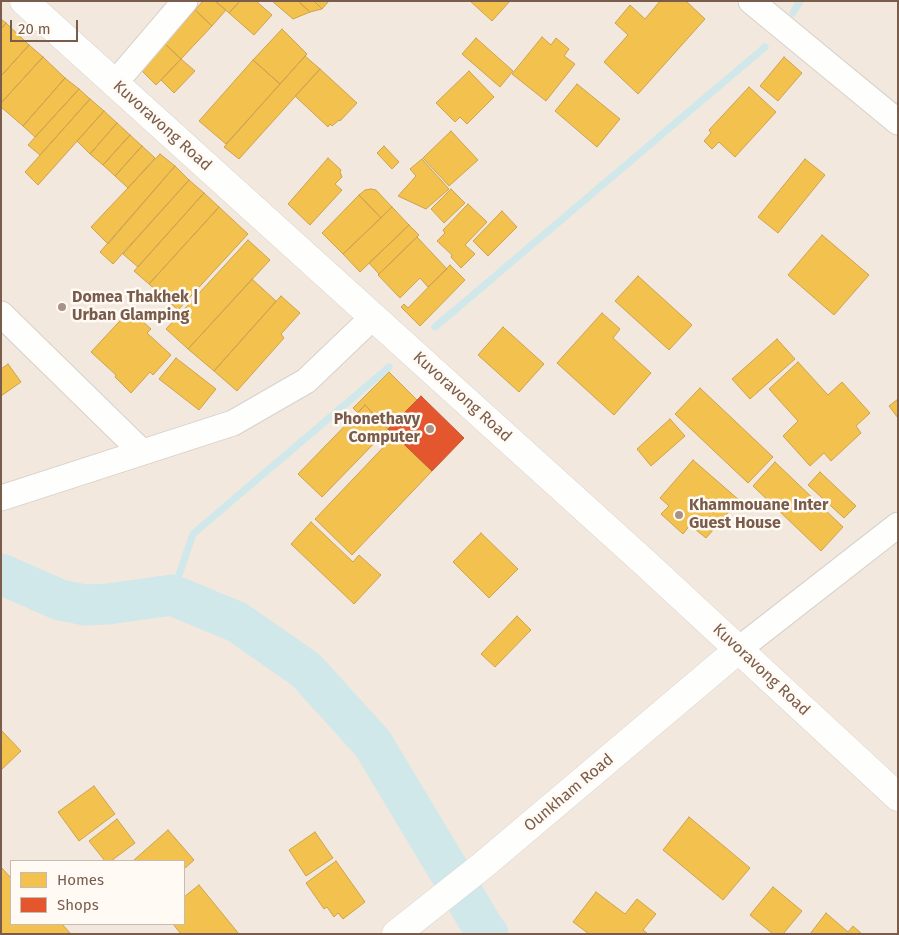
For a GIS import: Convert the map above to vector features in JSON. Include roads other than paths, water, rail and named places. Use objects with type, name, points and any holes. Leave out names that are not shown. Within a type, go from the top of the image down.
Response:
[{"type":"street","name":"Kuvoravong Road","points":[[24,1],[739,649],[898,797]]},
{"type":"street","points":[[115,83],[186,1]]},
{"type":"street","points":[[751,1],[898,122]]},
{"type":"street","points":[[1,314],[141,451]]},
{"type":"street","points":[[1,498],[141,451],[233,423],[306,381],[373,317]]},
{"type":"street","points":[[739,649],[898,525]]},
{"type":"street","name":"Ounkham Road","points":[[396,934],[482,866],[739,649]]},
{"type":"waterway","points":[[793,13],[800,1]]},
{"type":"waterway","points":[[435,327],[765,47]]},
{"type":"waterway","points":[[172,595],[193,534],[389,367]]},
{"type":"waterway","points":[[1,574],[60,600],[85,605],[108,604],[172,595],[237,622],[306,670],[373,744],[488,934]]},
{"type":"place","name":"Domea Thakhek | Urban Glamping","points":[[62,307]]},
{"type":"place","name":"Phonethavy Computer","points":[[430,429]]},
{"type":"place","name":"Khammouane Inter Guest House","points":[[679,515]]}]
